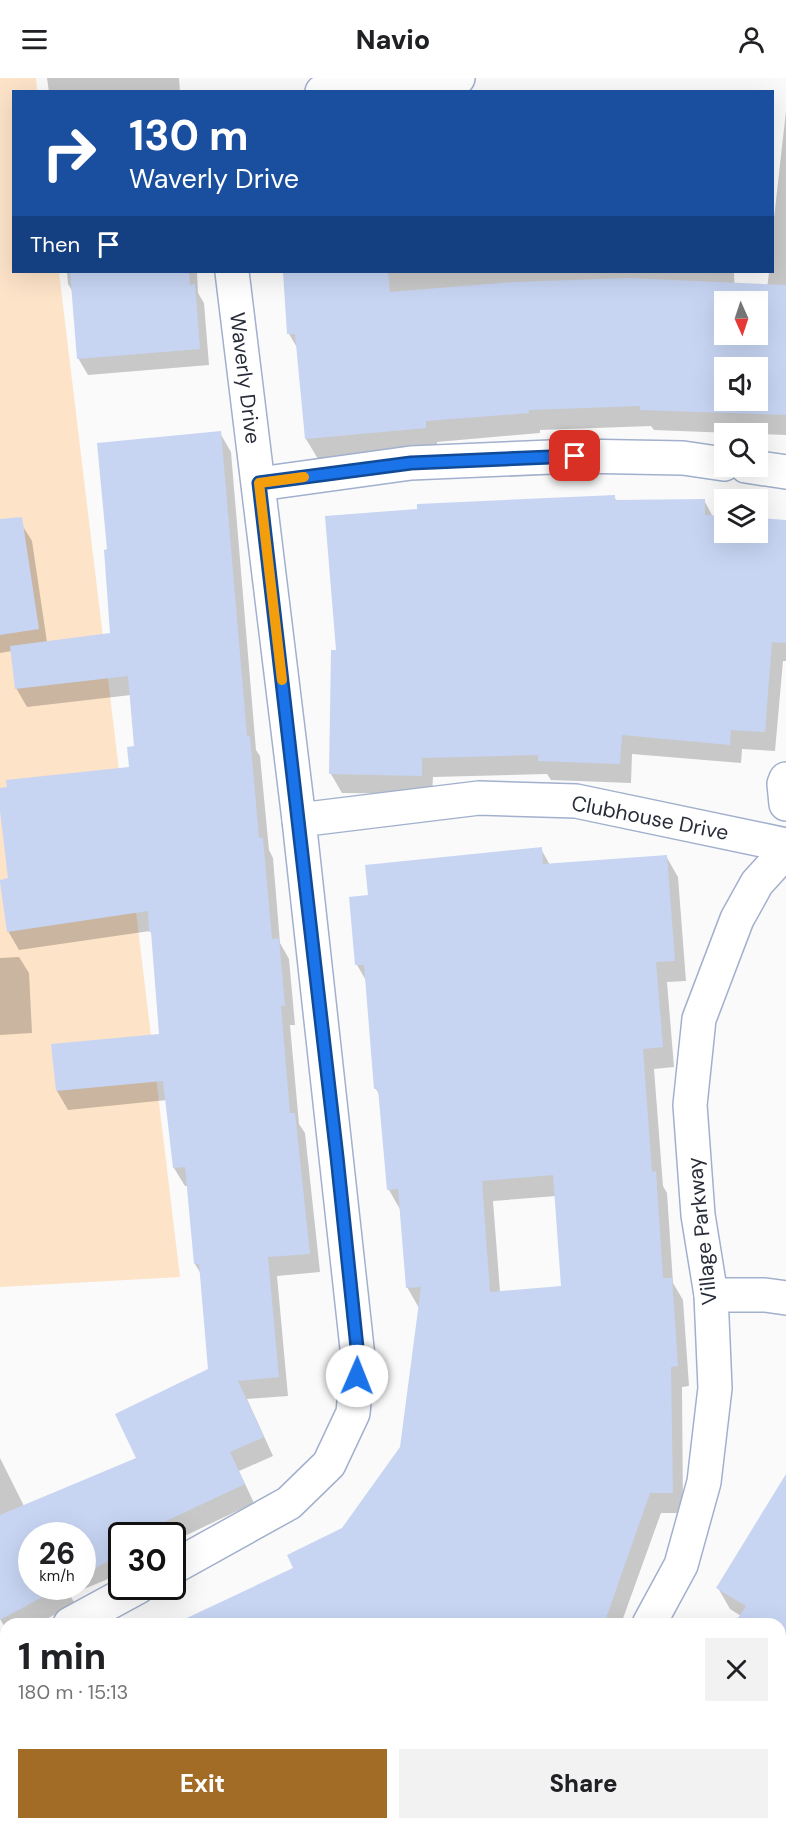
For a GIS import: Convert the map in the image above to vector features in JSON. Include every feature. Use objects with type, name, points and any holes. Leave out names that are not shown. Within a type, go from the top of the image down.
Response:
[{"type":"street","points":[[357,90],[458,78]]},
{"type":"street","name":"Waverly Drive","points":[[186,1560],[289,1503],[329,1464],[354,1413],[358,1357],[299,820],[232,273]]},
{"type":"street","points":[[259,483],[411,463],[563,457],[683,458],[714,463]]},
{"type":"street","points":[[768,469],[786,472]]},
{"type":"street","points":[[786,779],[784,784],[786,804]]},
{"type":"street","name":"Clubhouse Drive","points":[[299,820],[479,798],[576,801],[786,845]]},
{"type":"street","name":"Village Parkway","points":[[652,1618],[681,1565],[704,1482],[715,1388],[711,1295],[699,1215],[690,1105],[699,1019],[737,919],[757,883],[786,851]]},
{"type":"street","points":[[711,1295],[765,1295],[786,1298]]},
{"type":"street","points":[[81,1618],[114,1600]]},
{"type":"shaded area","points":[[0,78],[36,78],[37,90],[12,90],[12,273],[59,273],[180,1277],[0,1287]]},
{"type":"building","points":[[70,273],[189,273],[190,285],[195,284],[200,349],[77,359]]},
{"type":"building","points":[[283,273],[388,273],[390,292],[514,282],[628,278],[786,285],[786,415],[640,410],[640,406],[529,410],[529,413],[426,421],[426,428],[305,439],[295,334],[287,334]]},
{"type":"building","points":[[221,431],[247,736],[250,736],[259,838],[263,838],[272,939],[279,938],[285,1006],[281,1006],[290,1113],[295,1113],[310,1254],[268,1257],[279,1377],[238,1381],[264,1437],[230,1452],[245,1484],[164,1522],[108,1522],[108,1561],[96,1568],[96,1522],[18,1522],[18,1600],[37,1600],[0,1618],[0,1515],[136,1458],[115,1414],[208,1369],[199,1264],[194,1264],[185,1167],[173,1168],[163,1081],[56,1091],[51,1044],[159,1034],[148,911],[7,932],[0,882],[8,878],[0,811],[0,788],[7,787],[6,780],[129,767],[127,747],[134,746],[128,676],[15,689],[10,646],[110,633],[104,550],[107,549],[97,443]]},
{"type":"building","points":[[615,495],[615,500],[705,499],[705,515],[714,515],[714,543],[768,543],[768,519],[786,520],[786,643],[772,642],[765,732],[731,730],[730,745],[622,735],[620,764],[538,761],[538,755],[422,758],[422,776],[329,774],[331,650],[336,650],[325,516],[417,509],[417,504]]},
{"type":"building","points":[[22,517],[39,629],[0,635],[0,519]]},
{"type":"building","points":[[542,847],[543,864],[667,855],[675,961],[656,962],[663,1047],[643,1049],[652,1172],[656,1171],[663,1278],[672,1278],[678,1366],[671,1367],[673,1493],[650,1493],[606,1618],[187,1618],[293,1568],[287,1555],[342,1528],[400,1447],[421,1287],[406,1288],[398,1189],[387,1190],[378,1089],[374,1089],[364,965],[355,965],[349,897],[368,895],[365,865]],"holes":[[[553,1175],[561,1286],[490,1292],[482,1181]]]},
{"type":"building","points":[[786,1474],[786,1618],[738,1618],[746,1606],[716,1588]]},
{"type":"slow traffic","points":[[282,680],[259,483],[304,477]]},
{"type":"route","points":[[357,1376],[358,1357],[342,1202],[259,483],[411,463],[575,456]]}]
